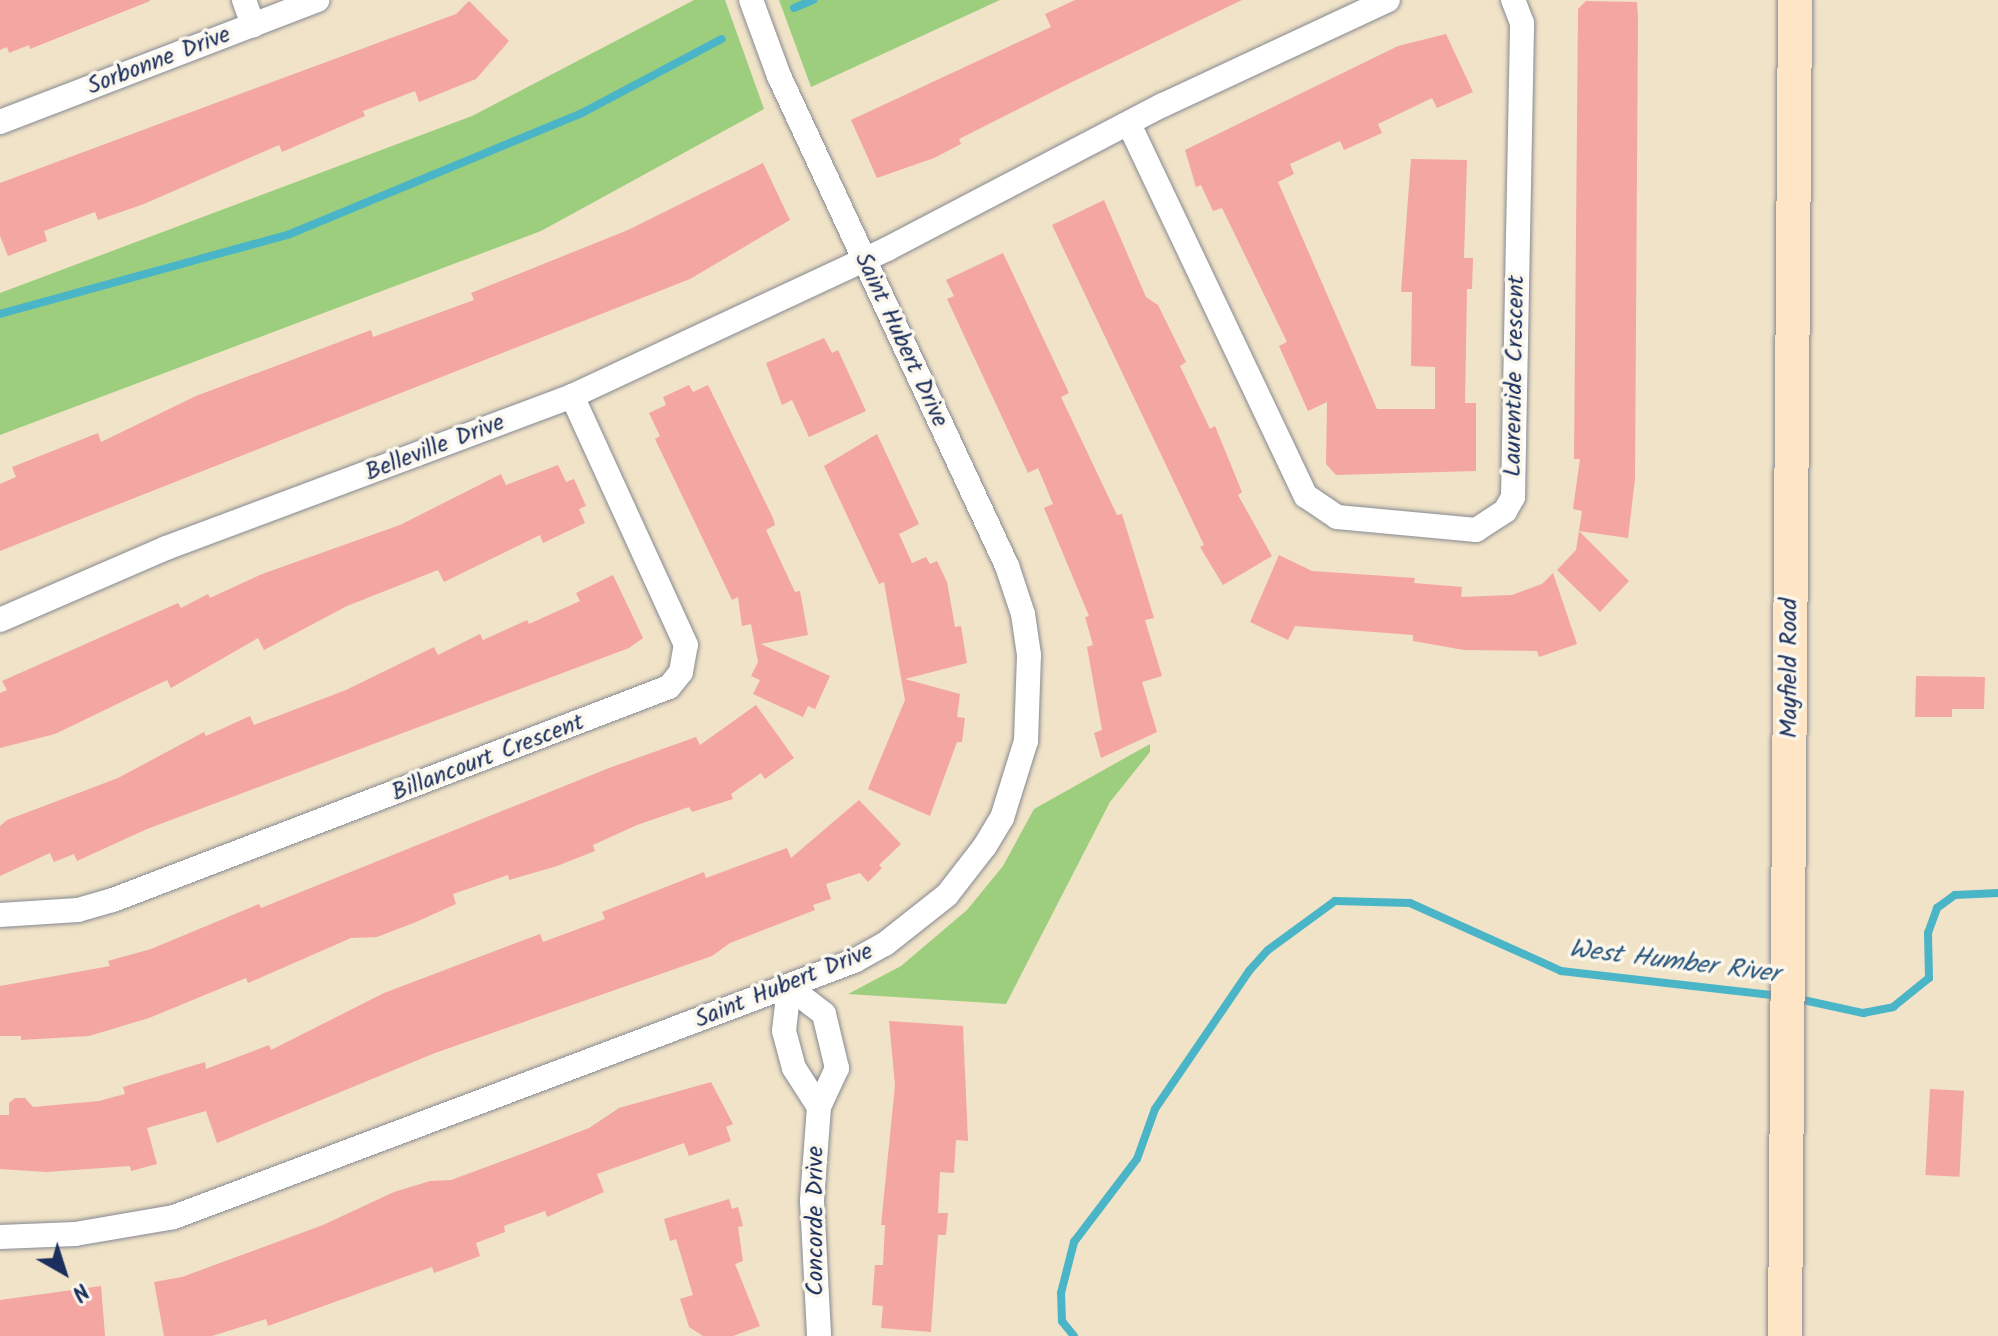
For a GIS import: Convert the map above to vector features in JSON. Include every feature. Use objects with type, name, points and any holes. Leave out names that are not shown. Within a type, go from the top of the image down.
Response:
[{"type":"main road","name":"Mayfield Road","points":[[1785,1336],[1795,0]]},
{"type":"street","points":[[244,0],[253,25]]},
{"type":"street","name":"Sorbonne Drive","points":[[0,122],[317,0]]},
{"type":"street","name":"Saint Hubert Drive","points":[[0,1237],[123,1229],[174,1217],[789,987],[885,944],[947,895],[1002,818],[1021,765],[1028,718],[1029,655],[1016,590],[769,53],[751,0]]},
{"type":"street","points":[[863,260],[1129,124],[1388,0]]},
{"type":"street","name":"Laurentide Crescent","points":[[1129,124],[1306,496],[1337,517],[1476,530],[1498,517],[1513,497],[1522,23],[1513,0]]},
{"type":"street","name":"Belleville Drive","points":[[0,620],[166,548],[572,396],[863,260]]},
{"type":"street","name":"Billancourt Crescent","points":[[0,915],[78,910],[113,900],[669,687],[681,672],[686,645],[572,396]]},
{"type":"street","points":[[789,987],[784,1031],[794,1068],[819,1107]]},
{"type":"street","name":"Concorde Drive","points":[[789,987],[824,1014],[837,1068],[819,1107],[812,1201],[819,1336]]},
{"type":"green space","points":[[694,0],[725,0],[764,109],[541,231],[0,435],[0,293],[472,116]]},
{"type":"green space","points":[[779,0],[1000,0],[811,87]]},
{"type":"green space","points":[[1150,744],[1150,752],[1110,802],[1006,1004],[848,994],[901,966],[967,910],[1003,866],[1034,809]]},
{"type":"building","points":[[0,0],[150,1],[30,49],[29,45],[9,53],[7,47],[0,50]]},
{"type":"building","points":[[1075,0],[1242,0],[959,139],[961,144],[934,158],[877,178],[851,120],[1051,27],[1045,14]]},
{"type":"building","points":[[469,1],[509,41],[476,79],[419,102],[415,91],[363,111],[365,116],[282,152],[279,145],[144,204],[98,220],[95,212],[44,231],[47,241],[8,256],[0,236],[0,183],[456,14]]},
{"type":"building","points":[[1586,1],[1637,2],[1635,479],[1628,538],[1579,531],[1582,511],[1573,509],[1580,459],[1574,459],[1578,9]]},
{"type":"building","points":[[1446,34],[1473,92],[1437,108],[1432,98],[1378,124],[1382,133],[1344,150],[1340,141],[1290,164],[1294,174],[1278,182],[1377,409],[1435,409],[1435,367],[1411,366],[1412,292],[1401,292],[1411,159],[1467,160],[1464,258],[1473,258],[1472,289],[1467,289],[1465,403],[1476,403],[1476,471],[1336,475],[1326,464],[1327,402],[1308,411],[1279,346],[1287,342],[1222,208],[1213,211],[1201,185],[1196,187],[1185,150],[1398,46]]},
{"type":"building","points":[[763,163],[790,220],[690,279],[0,551],[0,484],[16,477],[12,467],[98,433],[101,442],[196,396],[371,330],[373,337],[474,300],[471,293],[628,230]]},
{"type":"building","points":[[1104,200],[1146,297],[1158,305],[1186,362],[1180,366],[1210,429],[1215,426],[1242,492],[1238,495],[1272,556],[1223,585],[1200,547],[1204,545],[1052,225]]},
{"type":"building","points":[[1003,253],[1069,393],[1061,397],[1117,515],[1122,514],[1154,618],[1145,620],[1162,676],[1142,682],[1157,732],[1101,758],[1094,733],[1102,730],[1087,647],[1093,645],[1085,617],[1089,616],[1044,508],[1053,504],[1038,468],[1028,473],[947,299],[954,296],[946,280]]},
{"type":"building","points":[[824,338],[832,353],[838,350],[866,411],[809,437],[792,400],[782,405],[766,363]]},
{"type":"building","points":[[689,385],[693,392],[708,385],[773,518],[775,525],[766,530],[795,592],[800,591],[808,635],[761,644],[830,676],[815,709],[808,706],[803,717],[753,694],[760,680],[751,676],[758,662],[751,624],[742,626],[738,597],[732,600],[655,439],[660,436],[649,413],[666,405],[663,397]]},
{"type":"building","points":[[877,434],[919,524],[899,534],[912,563],[926,557],[930,564],[937,561],[947,582],[955,627],[961,626],[967,663],[905,679],[960,694],[957,717],[965,718],[962,742],[957,742],[930,816],[868,789],[905,700],[884,582],[879,584],[824,466]]},
{"type":"building","points":[[558,465],[566,482],[574,479],[586,506],[579,509],[585,523],[543,543],[540,535],[444,582],[438,570],[347,606],[264,650],[258,638],[171,688],[167,680],[55,734],[0,748],[0,693],[7,690],[2,681],[178,603],[181,608],[208,594],[210,598],[262,574],[400,525],[501,474],[506,485]]},
{"type":"building","points":[[1579,531],[1629,581],[1600,612],[1557,570],[1576,550]]},
{"type":"building","points":[[1279,555],[1312,571],[1415,578],[1414,583],[1462,587],[1461,597],[1512,595],[1542,584],[1553,573],[1577,644],[1539,657],[1537,651],[1464,650],[1413,641],[1413,635],[1295,626],[1288,640],[1250,622]]},
{"type":"building","points":[[613,575],[643,638],[629,648],[147,829],[77,861],[74,854],[54,862],[50,853],[0,876],[0,826],[7,820],[118,778],[204,732],[206,736],[250,716],[254,725],[346,690],[434,647],[438,655],[480,634],[483,640],[527,620],[529,624],[580,601],[576,593]]},
{"type":"building","points":[[1916,676],[1985,677],[1984,709],[1952,709],[1952,717],[1915,717]]},
{"type":"building","points":[[756,705],[794,758],[765,779],[761,773],[731,794],[733,799],[692,812],[689,807],[637,825],[593,845],[595,851],[557,866],[509,880],[508,875],[453,894],[456,904],[416,922],[377,937],[351,938],[248,983],[246,978],[149,1018],[89,1036],[21,1040],[21,1036],[0,1036],[0,986],[110,966],[108,961],[151,949],[259,904],[261,908],[609,768],[696,737],[700,745]]},
{"type":"building","points":[[859,800],[901,844],[879,865],[882,868],[868,882],[860,873],[826,884],[831,899],[813,905],[815,910],[730,943],[712,956],[435,1053],[217,1143],[206,1111],[147,1128],[157,1164],[131,1171],[130,1166],[46,1172],[0,1169],[0,1115],[9,1115],[9,1103],[15,1098],[25,1098],[33,1107],[99,1101],[125,1094],[123,1087],[205,1062],[206,1069],[269,1045],[271,1050],[384,993],[540,934],[543,942],[605,919],[602,912],[704,872],[706,878],[787,848],[791,858]]},
{"type":"building","points":[[889,1021],[963,1026],[968,1141],[956,1140],[954,1173],[940,1172],[938,1213],[948,1213],[946,1235],[938,1235],[931,1332],[881,1328],[883,1306],[872,1305],[875,1265],[883,1265],[885,1225],[881,1225],[895,1085]]},
{"type":"building","points":[[711,1082],[733,1124],[726,1127],[731,1141],[689,1156],[684,1143],[597,1174],[604,1192],[547,1217],[545,1211],[504,1226],[505,1232],[476,1243],[480,1256],[434,1273],[432,1267],[268,1326],[266,1319],[212,1336],[164,1336],[154,1282],[182,1277],[323,1225],[394,1192],[430,1181],[451,1180],[524,1153],[589,1128],[619,1108]]},
{"type":"building","points":[[1930,1089],[1964,1091],[1959,1177],[1925,1175]]},
{"type":"building","points":[[729,1199],[732,1209],[738,1207],[743,1226],[738,1227],[743,1261],[735,1264],[760,1326],[733,1336],[703,1336],[689,1327],[680,1299],[693,1295],[676,1239],[670,1241],[664,1219]]},
{"type":"building","points":[[101,1286],[105,1336],[0,1336],[0,1300]]},
{"type":"waterway","points":[[794,8],[813,0]]},
{"type":"waterway","points":[[0,314],[290,234],[582,113],[722,39]]},
{"type":"waterway","name":"West Humber River","points":[[1794,998],[1863,1013],[1893,1007],[1929,978],[1928,933],[1937,908],[1955,895],[1998,893]]},
{"type":"waterway","name":"West Humber River","points":[[1074,1336],[1062,1321],[1061,1293],[1074,1242],[1137,1159],[1155,1109],[1249,971],[1268,950],[1335,901],[1410,903],[1561,971],[1781,996]]}]
